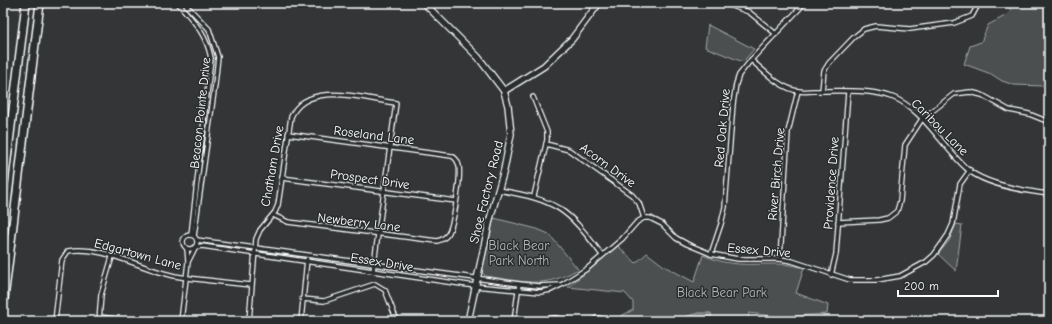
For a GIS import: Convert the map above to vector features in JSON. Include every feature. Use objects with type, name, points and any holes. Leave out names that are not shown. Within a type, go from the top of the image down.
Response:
[{"type":"highway","points":[[3,192],[26,3]]},
{"type":"highway","points":[[3,307],[40,3]]},
{"type":"street","name":"Beacon Pointe Drive","points":[[178,3],[203,32],[211,58],[192,236]]},
{"type":"street","name":"Beacon Pointe Drive","points":[[184,3],[209,29],[218,57],[192,236]]},
{"type":"street","name":"Shoe Factory Road","points":[[424,3],[478,57],[504,92],[508,106],[511,134],[476,278],[468,321]]},
{"type":"street","points":[[504,92],[544,66],[572,39],[599,3]]},
{"type":"street","points":[[724,3],[749,12],[776,34]]},
{"type":"street","name":"Red Oak Drive","points":[[711,254],[722,224],[725,207],[736,84],[739,74],[803,3]]},
{"type":"street","points":[[822,91],[824,71],[829,63],[854,37],[864,30],[876,26],[910,29],[954,23],[972,16],[975,13],[979,3]]},
{"type":"street","points":[[209,48],[215,47]]},
{"type":"street","name":"Caribou Lane","points":[[751,60],[784,85],[798,91],[872,93],[892,97],[907,105],[922,119],[970,170],[1020,191],[1049,194]]},
{"type":"street","name":"River Birch Drive","points":[[780,259],[788,132],[798,91]]},
{"type":"street","name":"Providence Drive","points":[[830,275],[836,254],[848,92]]},
{"type":"street","points":[[838,222],[879,220],[888,218],[896,211],[900,201],[905,145],[922,119],[954,94],[970,92],[982,95],[1010,110],[1029,114],[1049,122]]},
{"type":"street","name":"Chatham Drive","points":[[249,321],[251,285],[257,236],[273,215],[278,205],[291,117],[296,108],[307,98],[319,96],[340,95],[396,103],[390,146]]},
{"type":"street","points":[[533,97],[547,132],[546,144],[534,196]]},
{"type":"street","name":"Roseland Lane","points":[[288,134],[390,146],[443,154],[456,159],[459,171],[456,201]]},
{"type":"street","name":"Acorn Drive","points":[[546,144],[569,150],[632,195],[639,204],[644,218]]},
{"type":"street","points":[[373,271],[390,146]]},
{"type":"street","name":"Essex Drive","points":[[307,258],[373,271],[475,286],[518,292],[540,292],[551,290],[563,284],[588,268],[622,239],[637,222],[644,218],[655,220],[687,244],[711,254],[738,259],[780,259],[792,261],[830,275],[850,280],[884,279],[900,276],[926,262],[934,255],[948,235],[953,224],[960,184],[970,170]]},
{"type":"street","name":"Prospect Drive","points":[[282,178],[456,201]]},
{"type":"street","points":[[498,190],[534,196],[568,214],[579,224],[602,255]]},
{"type":"street","name":"Newberry Lane","points":[[273,215],[288,222],[430,241],[444,239],[449,232],[456,201]]},
{"type":"street","points":[[181,321],[188,262],[187,249],[184,246],[183,241],[186,236],[192,236],[197,240],[196,247],[188,262]]},
{"type":"street","name":"Essex Drive","points":[[197,240],[255,251]]},
{"type":"street","name":"Essex Drive","points":[[196,247],[202,246],[255,251],[520,284],[540,286],[563,284]]},
{"type":"street","points":[[187,249],[196,247]]},
{"type":"street","name":"Edgartown Lane","points":[[55,321],[62,260],[68,251],[78,249],[94,251],[174,276],[251,285]]},
{"type":"street","points":[[112,257],[101,295],[99,319],[133,321]]},
{"type":"street","points":[[301,321],[307,258]]},
{"type":"street","points":[[302,299],[324,301],[375,284],[385,290],[396,321]]},
{"type":"street","points":[[520,284],[515,320],[555,318],[572,321]]},
{"type":"street","points":[[593,321],[597,318],[608,320]]},
{"type":"green space","points":[[1004,3],[1049,3],[1049,71],[1046,76],[1047,82],[1044,86],[1014,85],[1002,81],[991,74],[964,64],[970,46],[981,42],[988,25],[1005,16],[1011,10]]},
{"type":"green space","points":[[708,25],[754,49],[743,62],[705,47]]},
{"type":"green space","name":"Black Bear Park North","points":[[494,218],[537,229],[549,234],[578,269],[566,276],[543,282],[522,282],[485,276],[482,272]]},
{"type":"green space","points":[[956,224],[962,225],[956,271],[938,254],[949,241]]},
{"type":"green space","name":"Black Bear Park","points":[[618,246],[636,263],[647,253],[664,266],[694,282],[703,255],[719,261],[730,263],[785,264],[804,268],[796,293],[828,305],[827,314],[779,317],[749,313],[748,321],[614,321],[615,319],[633,310],[633,302],[625,293],[568,287]]},
{"type":"shaded area","points":[[698,313],[711,313],[712,321],[706,321],[700,317],[688,321],[671,321]]}]
